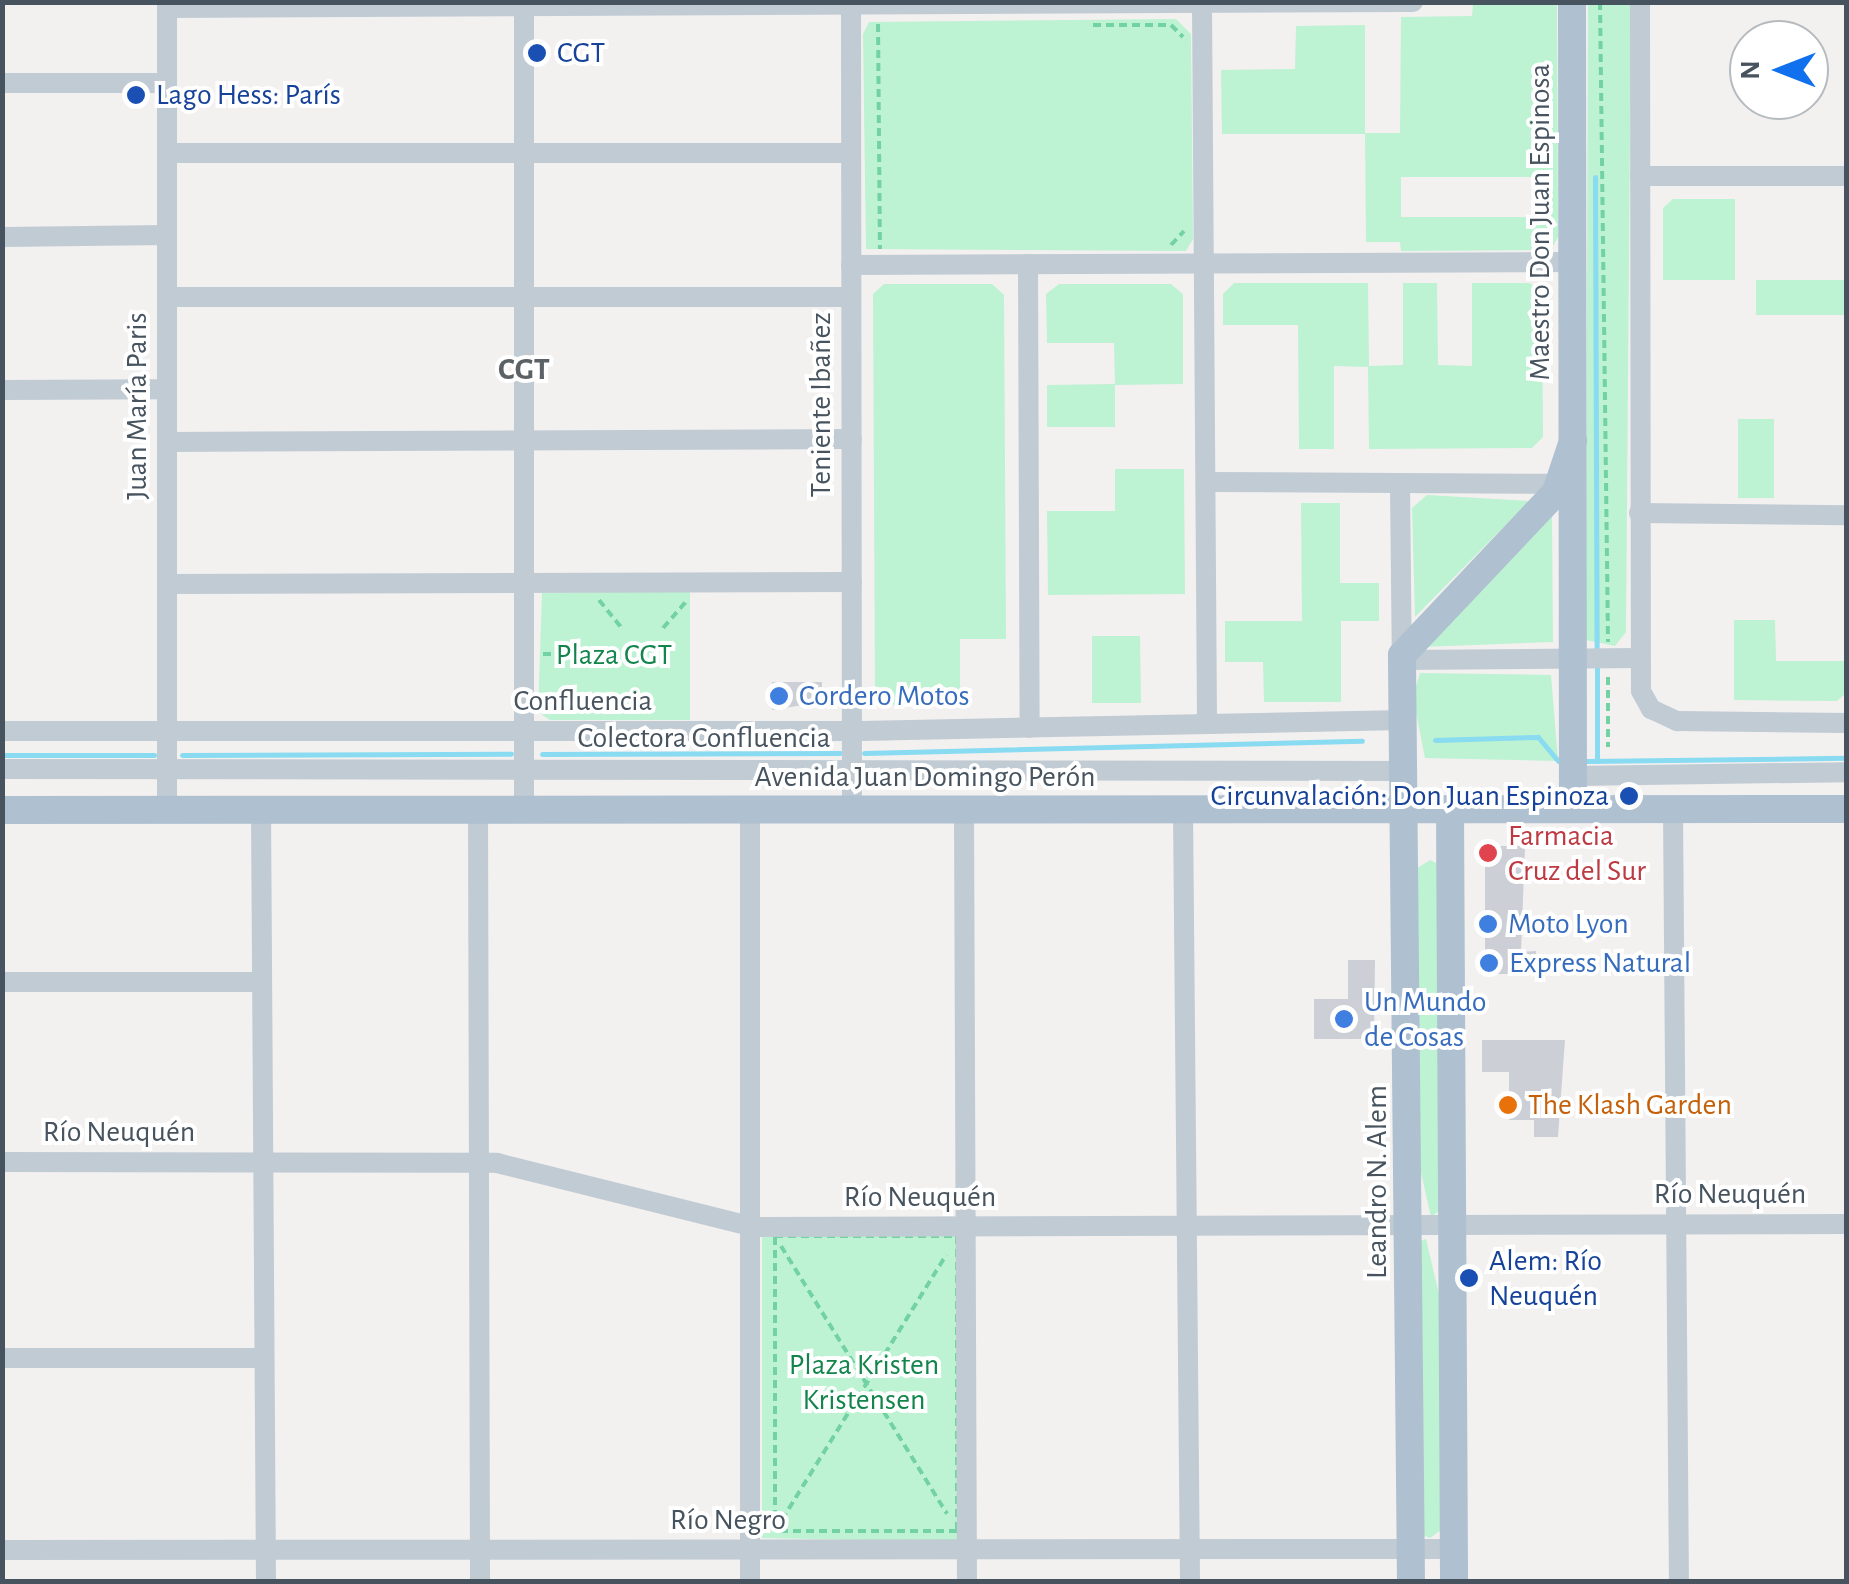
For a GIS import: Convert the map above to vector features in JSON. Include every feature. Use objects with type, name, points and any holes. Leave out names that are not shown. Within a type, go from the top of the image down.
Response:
[{"type":"main road","name":"Maestro Don Juan Espinosa","points":[[1572,2],[1573,441],[1594,658],[1574,776],[1573,809]]},
{"type":"main road","name":"Maestro Don Juan Espinosa","points":[[1402,660],[1408,640],[1561,484],[1573,441]]},
{"type":"main road","name":"Leandro N. Alem","points":[[1402,660],[1411,1582]]},
{"type":"main road","name":"Avenida Juan Domingo Perón","points":[[2,810],[1846,809]]},
{"type":"main road","points":[[1450,810],[1454,1582]]},
{"type":"main road","points":[[1407,868],[1425,848],[1438,850],[1450,867]]},
{"type":"street","points":[[167,5],[1413,2]]},
{"type":"street","points":[[1640,2],[1639,658],[1650,709],[1678,721],[1846,723]]},
{"type":"street","name":"Teniente Ibañez","points":[[850,4],[852,808]]},
{"type":"street","points":[[1202,4],[1208,724]]},
{"type":"street","name":"Juan María Paris","points":[[167,5],[167,810]]},
{"type":"street","points":[[524,7],[524,809]]},
{"type":"street","points":[[2,83],[167,82]]},
{"type":"street","points":[[167,153],[851,152]]},
{"type":"street","points":[[1640,176],[1846,176]]},
{"type":"street","points":[[2,236],[167,235]]},
{"type":"street","points":[[851,264],[1572,262]]},
{"type":"street","points":[[1028,264],[1030,728]]},
{"type":"street","points":[[167,296],[851,296]]},
{"type":"street","points":[[2,390],[167,389]]},
{"type":"street","points":[[167,442],[852,439]]},
{"type":"street","points":[[1206,482],[1561,484]]},
{"type":"street","name":"Leandro N. Alem","points":[[1400,483],[1402,660]]},
{"type":"street","points":[[1639,513],[1846,515]]},
{"type":"street","points":[[167,584],[852,582]]},
{"type":"street","points":[[1402,660],[1639,658]]},
{"type":"street","name":"Confluencia","points":[[2,732],[852,731],[1404,720]]},
{"type":"street","name":"Colectora Confluencia","points":[[2,769],[1406,771]]},
{"type":"street","points":[[1574,776],[1846,772]]},
{"type":"street","points":[[750,808],[754,1227],[750,1582]]},
{"type":"street","points":[[478,809],[482,1162],[480,1582]]},
{"type":"street","points":[[1673,809],[1680,1582]]},
{"type":"street","points":[[261,810],[266,1582]]},
{"type":"street","points":[[964,810],[962,1540],[967,1582]]},
{"type":"street","points":[[1183,810],[1190,1582]]},
{"type":"street","points":[[2,982],[262,982]]},
{"type":"street","name":"Río Neuquén","points":[[2,1162],[482,1162],[754,1227],[962,1231],[1188,1226],[1846,1224]]},
{"type":"street","points":[[2,1358],[264,1358]]},
{"type":"street","name":"Río Negro","points":[[2,1550],[751,1550],[962,1540],[1190,1550],[1454,1550]]},
{"type":"path","points":[[1600,2],[1594,658],[1608,747]]},
{"type":"path","points":[[880,254],[878,22],[898,24]]},
{"type":"path","points":[[1074,24],[1171,24],[1184,38],[1184,57]]},
{"type":"path","points":[[1153,245],[1173,245],[1184,234],[1184,214]]},
{"type":"path","points":[[880,246],[899,245]]},
{"type":"path","points":[[596,596],[622,628]]},
{"type":"path","points":[[663,628],[690,596]]},
{"type":"path","points":[[543,654],[568,654]]},
{"type":"path","points":[[650,695],[650,714]]},
{"type":"path","points":[[546,710],[568,696]]},
{"type":"path","points":[[775,1236],[962,1231]]},
{"type":"path","points":[[775,1531],[962,1231]]},
{"type":"path","points":[[962,1231],[962,1540]]},
{"type":"path","points":[[775,1236],[962,1540]]},
{"type":"path","points":[[775,1236],[775,1531]]},
{"type":"path","points":[[775,1531],[962,1540]]},
{"type":"green space","points":[[1473,3],[1557,3],[1558,237],[1551,250],[1401,251],[1400,242],[1366,242],[1365,134],[1222,134],[1221,70],[1295,69],[1296,26],[1365,25],[1365,133],[1400,133],[1401,17],[1472,16]],"holes":[[[1401,177],[1538,177],[1538,217],[1401,217]]]},
{"type":"green space","points":[[1588,3],[1631,3],[1626,632],[1615,646],[1586,640]]},
{"type":"green space","points":[[1176,19],[1191,34],[1193,239],[1186,251],[866,249],[863,34],[869,22]]},
{"type":"green space","points":[[1673,199],[1735,199],[1735,280],[1663,280],[1663,208]]},
{"type":"green space","points":[[1756,280],[1846,280],[1846,315],[1756,315]]},
{"type":"green space","points":[[1234,283],[1368,283],[1369,366],[1403,365],[1403,283],[1437,283],[1438,365],[1472,366],[1472,283],[1530,283],[1542,294],[1543,437],[1532,448],[1369,449],[1368,367],[1334,366],[1334,449],[1299,449],[1298,325],[1223,325],[1223,294]]},
{"type":"green space","points":[[884,284],[992,284],[1004,295],[1006,639],[960,639],[960,704],[888,705],[875,692],[873,294]]},
{"type":"green space","points":[[1059,284],[1171,284],[1183,294],[1183,384],[1115,385],[1115,427],[1047,427],[1047,385],[1115,384],[1114,343],[1047,343],[1046,294]]},
{"type":"green space","points":[[1738,419],[1774,419],[1774,498],[1738,498]]},
{"type":"green space","points":[[1115,469],[1184,469],[1185,594],[1048,595],[1047,511],[1115,511]]},
{"type":"green space","points":[[1427,495],[1529,501],[1415,617],[1412,508]]},
{"type":"green space","points":[[1301,503],[1340,503],[1340,583],[1379,583],[1379,621],[1341,621],[1341,702],[1264,702],[1263,662],[1225,662],[1225,621],[1302,621]]},
{"type":"green space","points":[[1552,515],[1553,642],[1422,647]]},
{"type":"green space","name":"Plaza CGT","points":[[690,591],[690,720],[550,720],[538,712],[542,593]]},
{"type":"green space","points":[[1734,620],[1775,620],[1776,661],[1846,661],[1846,693],[1837,701],[1734,700]]},
{"type":"green space","points":[[1092,636],[1140,636],[1141,703],[1092,703]]},
{"type":"green space","points":[[1420,673],[1551,675],[1558,761],[1425,758],[1413,697]]},
{"type":"green space","points":[[1430,860],[1438,864],[1439,1211],[1431,1217],[1417,1155],[1417,868]]},
{"type":"green space","name":"Plaza Kristen Kristensen","points":[[966,1227],[966,1542],[762,1538],[762,1228]]},
{"type":"green space","points":[[1426,1239],[1441,1303],[1441,1530],[1430,1538],[1422,1535],[1418,1242]]},
{"type":"building","points":[[772,682],[822,682],[822,702],[772,710]]},
{"type":"building","points":[[1485,846],[1525,846],[1521,952],[1536,951],[1536,974],[1485,974]]},
{"type":"building","name":"Un Mundo de Cosas","points":[[1348,960],[1375,960],[1374,1039],[1314,1039],[1314,999],[1348,999]]},
{"type":"building","points":[[1482,1040],[1565,1040],[1558,1137],[1534,1137],[1534,1120],[1509,1120],[1509,1072],[1482,1072]]},
{"type":"waterway","points":[[1595,177],[1597,653]]},
{"type":"waterway","points":[[1597,664],[1597,761]]},
{"type":"waterway","points":[[1435,740],[1538,737],[1558,761]]},
{"type":"waterway","points":[[864,753],[1362,741]]},
{"type":"waterway","points":[[542,754],[840,753]]},
{"type":"waterway","points":[[182,755],[511,754]]},
{"type":"waterway","points":[[2,755],[154,755]]},
{"type":"waterway","points":[[1587,761],[1846,758]]},
{"type":"place","name":"CGT","points":[[537,53]]},
{"type":"place","name":"Lago Hess: París","points":[[136,95]]},
{"type":"place","name":"Cordero Motos","points":[[779,696]]},
{"type":"place","name":"Circunvalación: Don Juan Espinoza","points":[[1629,796]]},
{"type":"place","name":"Farmacia Cruz del Sur","points":[[1488,853]]},
{"type":"place","name":"Moto Lyon","points":[[1488,924]]},
{"type":"place","name":"Express Natural","points":[[1489,963]]},
{"type":"place","name":"Un Mundo de Cosas","points":[[1344,1019]]},
{"type":"place","name":"The Klash Garden","points":[[1508,1105]]},
{"type":"place","name":"Alem: Río Neuquén","points":[[1469,1278]]},
{"type":"district","name":"CGT","points":[[524,369]]}]
